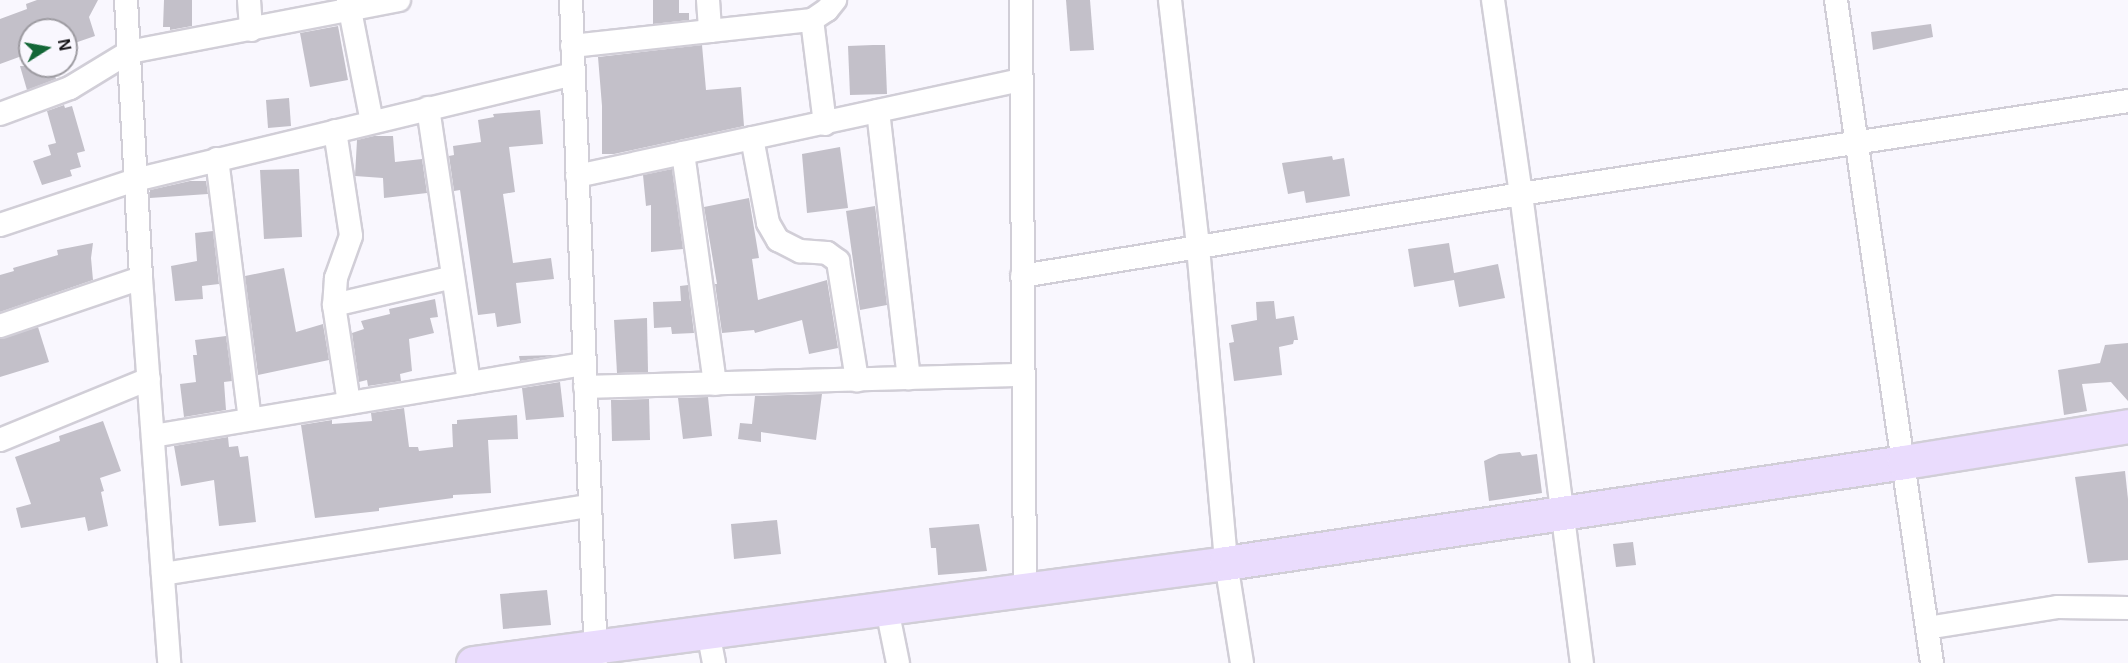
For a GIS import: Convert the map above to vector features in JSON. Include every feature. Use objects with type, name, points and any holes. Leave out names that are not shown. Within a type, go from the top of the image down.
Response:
[{"type":"street","points":[[126,0],[141,278],[169,663]]},
{"type":"street","points":[[249,0],[251,30]]},
{"type":"street","points":[[0,114],[70,88],[129,52],[251,30],[349,5],[399,0]]},
{"type":"street","points":[[571,0],[595,654]]},
{"type":"street","points":[[708,0],[710,31]]},
{"type":"street","points":[[572,46],[812,20],[827,10],[835,0]]},
{"type":"street","points":[[1021,0],[1025,589]]},
{"type":"street","points":[[1170,0],[1198,247],[1226,563],[1242,663]]},
{"type":"street","points":[[1493,0],[1521,194],[1582,663]]},
{"type":"street","points":[[1836,0],[1932,663]]},
{"type":"street","points":[[349,5],[372,122]]},
{"type":"street","points":[[812,20],[825,124]]},
{"type":"street","points":[[0,225],[135,180],[573,74]]},
{"type":"street","points":[[577,176],[1022,80]]},
{"type":"street","points":[[1022,276],[1521,194],[2128,101]]},
{"type":"street","points":[[429,108],[469,383]]},
{"type":"street","points":[[878,111],[909,378]]},
{"type":"street","points":[[335,131],[351,236],[336,278],[334,305],[350,403]]},
{"type":"street","points":[[752,138],[768,223],[778,240],[800,250],[827,253],[838,261],[858,380]]},
{"type":"street","points":[[684,153],[715,384]]},
{"type":"street","points":[[217,159],[250,420]]},
{"type":"street","points":[[334,305],[453,277]]},
{"type":"street","points":[[0,326],[141,278]]},
{"type":"street","points":[[153,436],[584,364]]},
{"type":"street","points":[[585,387],[1023,375]]},
{"type":"street","points":[[0,440],[149,379]]},
{"type":"street","points":[[473,663],[711,648],[887,609],[1226,563],[1904,462],[2128,426]]},
{"type":"street","points":[[163,574],[589,506]]},
{"type":"street","points":[[1927,628],[2058,607],[2128,608]]},
{"type":"street","points":[[887,609],[898,663]]},
{"type":"building","points":[[37,0],[98,0],[89,17],[95,36],[78,42],[78,18],[18,18],[18,57],[0,64],[0,19],[27,9],[26,4]]},
{"type":"building","points":[[164,0],[192,0],[192,26],[170,30],[170,27],[163,27]]},
{"type":"building","points":[[653,0],[679,0],[679,13],[689,13],[689,20],[653,24]]},
{"type":"building","points":[[1066,0],[1090,0],[1094,50],[1070,51]]},
{"type":"building","points":[[1931,24],[1933,37],[1873,50],[1871,32]]},
{"type":"building","points":[[338,26],[348,80],[310,87],[300,33]]},
{"type":"building","points":[[702,45],[706,90],[741,87],[744,126],[614,154],[602,154],[602,106],[598,57]]},
{"type":"building","points":[[885,45],[887,94],[850,95],[848,46]]},
{"type":"building","points":[[24,78],[56,78],[56,79],[27,90]]},
{"type":"building","points":[[289,98],[291,126],[268,128],[266,100]]},
{"type":"building","points":[[64,105],[65,108],[72,106],[85,151],[77,153],[81,167],[70,170],[72,176],[42,185],[33,161],[51,155],[48,145],[56,143],[47,111]]},
{"type":"building","points":[[540,110],[543,144],[509,147],[515,192],[503,194],[513,263],[551,258],[554,279],[516,283],[521,323],[497,327],[495,313],[478,315],[460,190],[454,191],[449,156],[454,155],[453,146],[481,142],[478,120],[494,117],[493,114]]},
{"type":"building","points":[[374,136],[393,136],[395,162],[422,159],[427,193],[384,198],[383,178],[355,176],[357,140]]},
{"type":"building","points":[[840,147],[848,208],[807,213],[802,154]]},
{"type":"building","points":[[1332,156],[1333,160],[1344,158],[1350,196],[1306,203],[1304,191],[1288,194],[1282,163]]},
{"type":"building","points":[[299,169],[302,237],[264,239],[260,170]]},
{"type":"building","points":[[672,169],[683,249],[651,252],[651,205],[646,206],[643,175]]},
{"type":"building","points":[[190,181],[206,181],[208,194],[150,198],[150,190]]},
{"type":"building","points":[[749,198],[759,258],[752,259],[758,300],[827,280],[838,348],[809,354],[802,320],[755,333],[754,330],[722,333],[715,284],[717,284],[704,207]]},
{"type":"building","points":[[875,206],[887,305],[860,310],[846,211]]},
{"type":"building","points":[[213,231],[219,284],[202,286],[203,299],[175,301],[171,266],[197,261],[195,233]]},
{"type":"building","points":[[93,243],[91,258],[93,280],[0,312],[0,275],[14,271],[13,268],[58,255],[57,250]]},
{"type":"building","points":[[1449,243],[1454,273],[1498,264],[1505,298],[1459,307],[1454,280],[1414,287],[1408,249]]},
{"type":"building","points":[[284,268],[296,332],[323,324],[329,360],[258,375],[245,276]]},
{"type":"building","points":[[688,285],[694,333],[672,334],[671,327],[654,328],[653,302],[681,301],[680,286]]},
{"type":"building","points":[[435,299],[438,317],[430,318],[434,333],[409,339],[412,371],[400,374],[401,381],[368,386],[367,380],[359,382],[352,333],[364,329],[361,321],[390,314],[389,309]]},
{"type":"building","points":[[1274,301],[1276,319],[1294,316],[1298,340],[1294,340],[1293,344],[1279,347],[1282,375],[1234,381],[1229,343],[1234,342],[1231,325],[1257,320],[1256,302]]},
{"type":"building","points":[[647,318],[648,372],[617,373],[614,320]]},
{"type":"building","points":[[38,327],[49,362],[0,377],[0,339]]},
{"type":"building","points":[[226,336],[232,381],[224,382],[226,410],[184,417],[180,384],[196,382],[193,355],[197,355],[195,340]]},
{"type":"building","points":[[2128,343],[2128,401],[2111,382],[2082,384],[2087,411],[2064,415],[2058,370],[2100,363],[2105,345]]},
{"type":"building","points":[[557,355],[520,361],[519,356]]},
{"type":"building","points":[[560,382],[564,417],[526,420],[522,388]]},
{"type":"building","points":[[822,394],[816,440],[761,432],[761,442],[738,439],[740,423],[752,424],[755,396]]},
{"type":"building","points":[[708,397],[712,436],[683,439],[678,398]]},
{"type":"building","points":[[649,399],[650,440],[612,441],[611,400]]},
{"type":"building","points":[[404,408],[409,447],[418,447],[419,451],[453,447],[452,424],[457,424],[457,420],[517,415],[518,439],[488,440],[491,493],[453,495],[453,498],[379,508],[379,511],[315,518],[301,425],[332,420],[332,424],[372,421],[371,413]]},
{"type":"building","points":[[103,421],[121,471],[100,478],[104,491],[101,492],[108,526],[88,531],[85,517],[21,528],[16,508],[31,504],[15,457],[60,441],[59,436]]},
{"type":"building","points":[[228,437],[229,447],[238,446],[240,457],[248,456],[256,522],[219,526],[214,480],[181,486],[174,446]]},
{"type":"building","points":[[1520,452],[1522,456],[1537,454],[1542,493],[1489,501],[1484,461],[1499,454]]},
{"type":"building","points":[[2125,471],[2128,499],[2128,560],[2088,563],[2075,477]]},
{"type":"building","points":[[777,520],[781,554],[734,559],[731,524]]},
{"type":"building","points":[[979,524],[987,571],[938,575],[936,548],[931,548],[929,528]]},
{"type":"building","points":[[1633,542],[1636,565],[1616,567],[1613,544]]},
{"type":"building","points":[[547,590],[551,625],[503,629],[500,594]]}]
